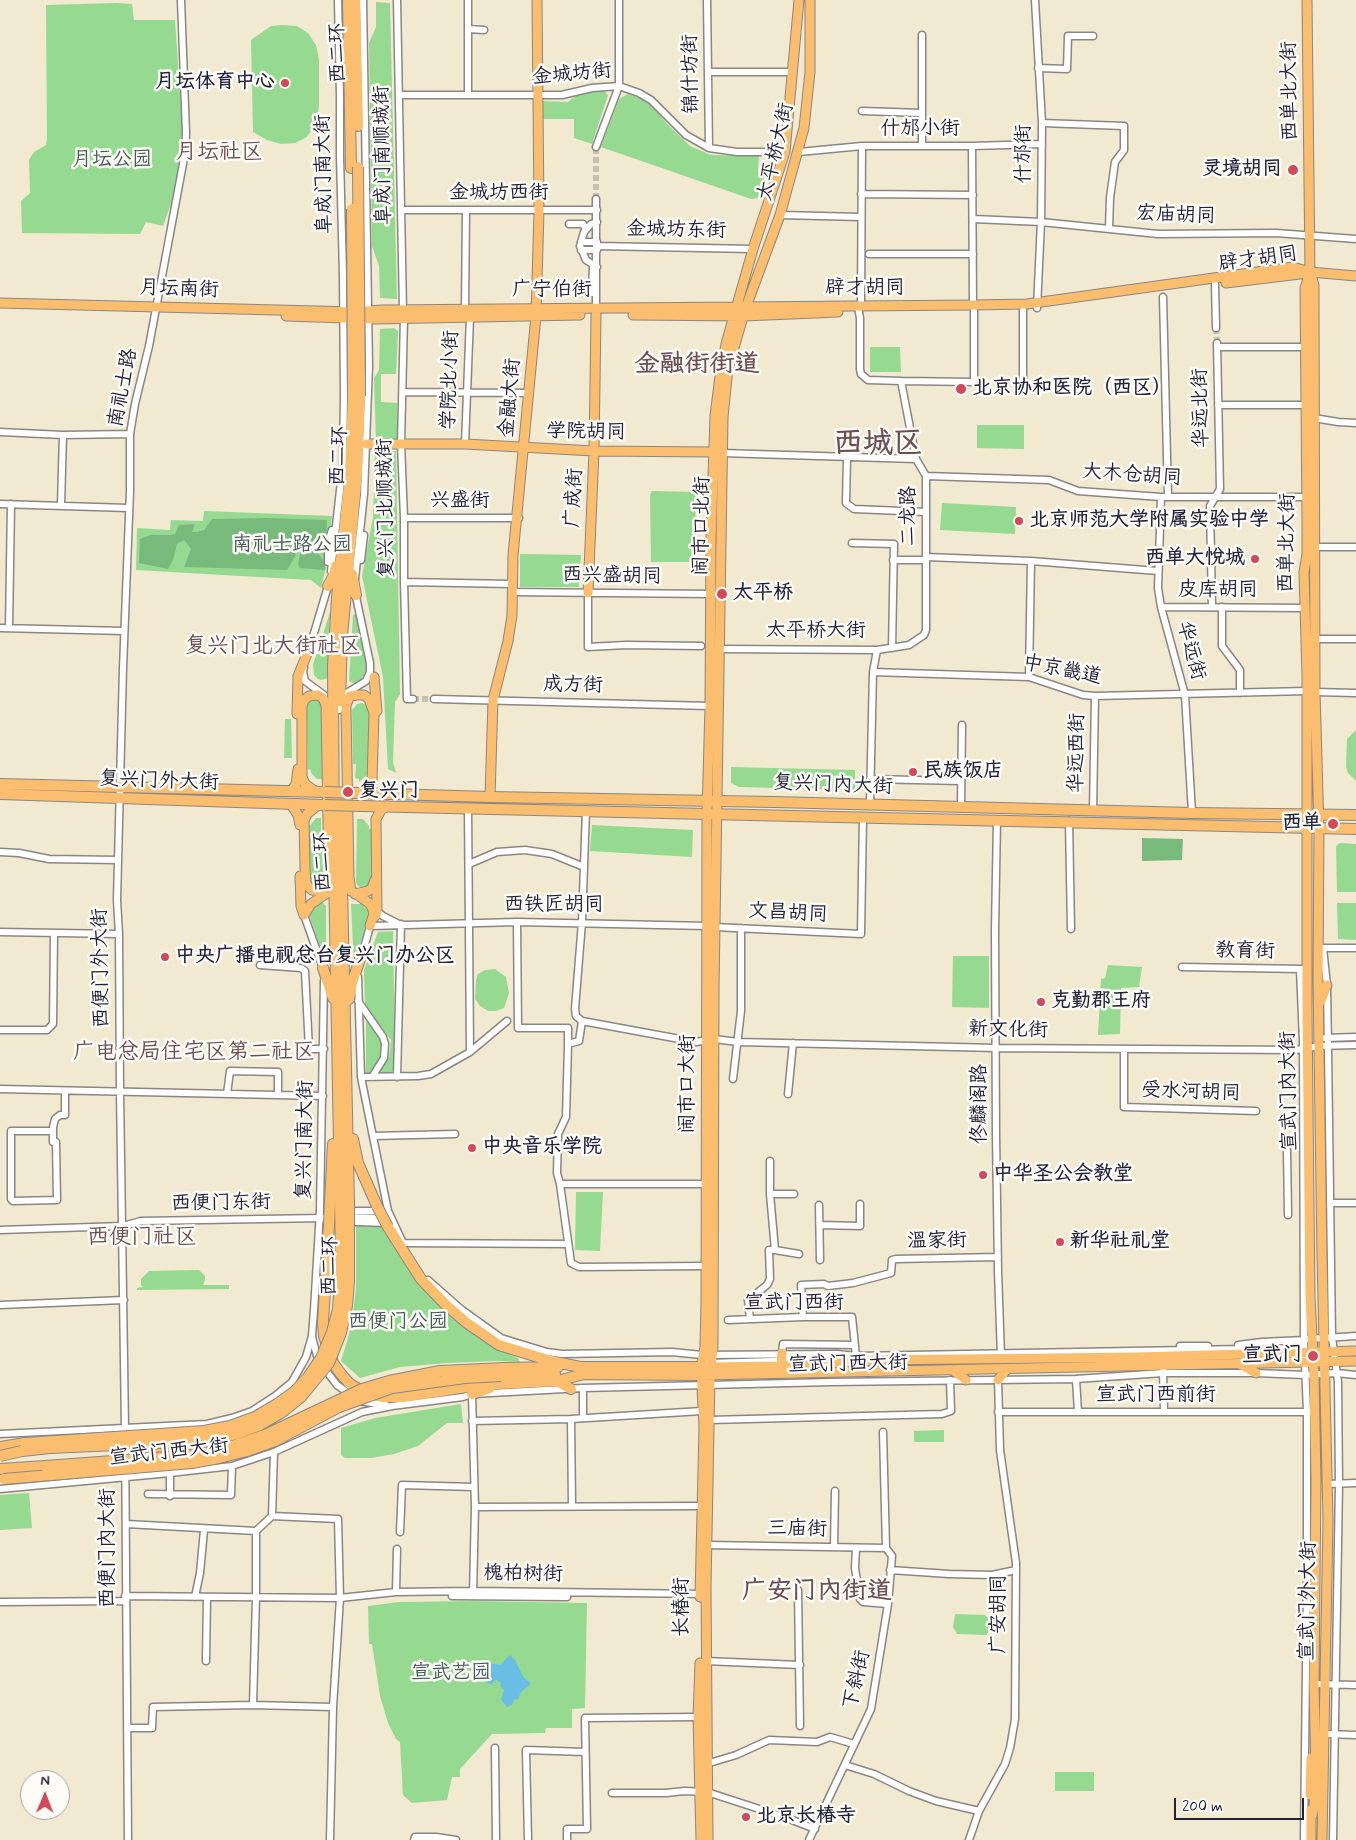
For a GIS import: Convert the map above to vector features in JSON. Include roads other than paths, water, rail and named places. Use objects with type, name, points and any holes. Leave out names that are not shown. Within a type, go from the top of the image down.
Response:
[{"type":"highway","name":"西二环","points":[[348,0],[357,396]]},
{"type":"highway","name":"西二环","points":[[0,1447],[25,1443],[204,1431],[221,1428],[255,1417],[295,1391],[308,1377],[321,1358],[332,1332],[338,1309],[342,1262],[338,1095],[341,1023],[342,880],[334,636],[357,474],[355,0]]},
{"type":"highway","points":[[328,586],[334,575],[336,559],[346,552],[356,595]]},
{"type":"highway","name":"西二环","points":[[0,1456],[50,1448],[205,1441],[236,1434],[281,1413],[301,1397],[329,1363],[341,1333],[348,1306],[349,1282],[340,1202],[347,1106],[334,868],[336,710]]},
{"type":"highway","name":"复兴门外大街","points":[[0,784],[358,793]]},
{"type":"highway","name":"复兴门内大街","points":[[358,793],[1319,816],[1356,815]]},
{"type":"highway","name":"复兴门外大街","points":[[0,794],[362,806]]},
{"type":"highway","name":"复兴门内大街","points":[[362,806],[1356,829]]},
{"type":"highway","points":[[341,1023],[361,956]]},
{"type":"highway","points":[[323,968],[341,1023]]},
{"type":"highway","points":[[347,1106],[358,1163],[377,1206],[390,1223],[421,1278],[457,1314],[499,1345],[582,1370]]},
{"type":"highway","points":[[340,1202],[329,1226],[323,1322],[324,1336],[333,1363],[350,1384],[365,1393],[382,1397],[433,1393],[479,1385],[504,1376],[557,1381],[571,1389]]},
{"type":"highway","points":[[531,1348],[551,1361]]},
{"type":"highway","name":"宣武门西大街","points":[[1,1477],[192,1463],[219,1458],[275,1441],[340,1407],[392,1388],[465,1378],[582,1370],[707,1365]]},
{"type":"highway","points":[[557,1381],[582,1370]]},
{"type":"highway","name":"宣武门西大街","points":[[1,1477],[45,1466],[210,1453],[245,1443],[362,1389],[389,1381],[440,1371],[504,1376]]},
{"type":"highway","points":[[472,1394],[504,1376]]},
{"type":"highway","points":[[0,1442],[25,1443]]},
{"type":"main road","name":"金融大街","points":[[492,797],[494,700],[511,643],[515,616],[514,589],[518,518],[538,312],[541,211],[537,96],[537,0]]},
{"type":"main road","name":"太平桥大街","points":[[740,311],[753,249],[785,152],[799,0]]},
{"type":"main road","name":"太平桥大街","points":[[740,311],[780,215],[804,128],[810,72],[810,0]]},
{"type":"main road","name":"西单北大街","points":[[1306,828],[1311,691],[1315,639],[1314,273],[1310,235],[1307,0]]},
{"type":"main road","name":"辟才胡同","points":[[974,308],[1023,310],[1037,305],[1293,267],[1314,273]]},
{"type":"main road","name":"西单北大街","points":[[1314,273],[1305,288],[1307,554],[1304,572],[1319,828]]},
{"type":"main road","name":"辟才胡同","points":[[740,311],[974,308],[1037,305],[1314,273]]},
{"type":"main road","points":[[1314,273],[1356,276]]},
{"type":"main road","name":"月坛南街","points":[[0,303],[368,315]]},
{"type":"main road","name":"月坛南街","points":[[0,307],[156,309]]},
{"type":"main road","name":"广宁伯街","points":[[368,315],[403,313],[740,311]]},
{"type":"main road","name":"闹市口北街","points":[[712,800],[718,452],[717,394],[721,368],[740,311]]},
{"type":"main road","name":"金融大街","points":[[526,449],[529,392],[538,312]]},
{"type":"main road","name":"广成街","points":[[588,593],[594,451],[596,312]]},
{"type":"main road","name":"学院胡同","points":[[367,444],[465,444],[526,449],[718,452]]},
{"type":"main road","name":"闹市口北街","points":[[712,800],[710,706],[715,649],[711,594],[718,452]]},
{"type":"main road","points":[[287,791],[292,790],[297,781],[297,687],[300,669],[309,649]]},
{"type":"main road","points":[[374,677],[378,714],[376,782],[380,790],[386,794]]},
{"type":"main road","points":[[353,892],[349,881],[346,705],[350,696],[358,687]]},
{"type":"main road","points":[[320,692],[325,700],[330,882],[327,889],[320,891],[312,890],[306,884],[304,821],[307,814],[321,805]]},
{"type":"main road","points":[[320,792],[305,784],[302,777],[302,706],[304,700],[309,696],[318,695],[325,700]]},
{"type":"main road","points":[[350,696],[364,695],[371,703],[374,713],[372,782],[366,791],[358,793]]},
{"type":"main road","name":"闹市口大街","points":[[707,1365],[712,800]]},
{"type":"main road","points":[[291,804],[298,814],[300,821],[300,900],[304,915]]},
{"type":"main road","points":[[353,892],[368,891],[375,878],[373,820],[369,812],[362,806]]},
{"type":"main road","points":[[371,923],[377,910],[376,819],[381,810],[387,806]]},
{"type":"main road","name":"宣武门内大街","points":[[1306,828],[1303,969],[1307,1356]]},
{"type":"main road","name":"宣武门内大街","points":[[1319,828],[1321,948],[1319,1006],[1324,1042],[1322,1240],[1328,1337],[1325,1355]]},
{"type":"main road","points":[[304,915],[308,906],[330,890],[334,868]]},
{"type":"main road","points":[[342,880],[353,892],[372,907],[374,914],[371,923]]},
{"type":"main road","points":[[1319,1006],[1327,985]]},
{"type":"main road","name":"闹市口大街","points":[[707,1365],[705,1343],[710,1039]]},
{"type":"main road","points":[[1337,1357],[1356,1351]]},
{"type":"main road","name":"宣武门西大街","points":[[707,1365],[782,1360],[874,1360],[1001,1355],[1307,1356]]},
{"type":"main road","points":[[1307,1356],[1325,1355],[1356,1361]]},
{"type":"main road","name":"宣武门外大街","points":[[1322,1840],[1328,1541],[1325,1355]]},
{"type":"main road","points":[[856,1356],[874,1360]]},
{"type":"main road","name":"宣武门西大街","points":[[707,1365],[954,1371],[1164,1369],[1239,1364],[1307,1356]]},
{"type":"main road","name":"宣武门外大街","points":[[1307,1356],[1310,1374],[1316,1481],[1314,1684],[1316,1773],[1311,1840]]},
{"type":"main road","points":[[1239,1364],[1256,1373]]},
{"type":"main road","name":"长椿街","points":[[701,1840],[706,1764],[706,1661],[701,1506],[704,1428],[702,1412],[707,1365]]},
{"type":"main road","points":[[998,1380],[1007,1369]]},
{"type":"main road","points":[[954,1371],[966,1380]]},
{"type":"main road","name":"长椿街","points":[[706,1386],[709,1420],[707,1545],[698,1717],[708,1840]]},
{"type":"street","name":"南礼士路","points":[[120,798],[130,491],[130,434],[156,309],[185,153],[186,133],[181,0]]},
{"type":"street","name":"阜成门南大街","points":[[320,692],[309,685],[304,678],[303,672],[328,586],[328,542],[337,507],[342,463],[344,315],[338,0]]},
{"type":"street","name":"阜成门南大街","points":[[356,595],[355,575],[360,564],[364,546],[369,366],[363,0]]},
{"type":"street","name":"阜成门南顺城街","points":[[397,0],[403,313]]},
{"type":"street","points":[[468,0],[468,95]]},
{"type":"street","points":[[596,147],[618,86],[619,0]]},
{"type":"street","name":"锦什坊街","points":[[707,0],[709,148]]},
{"type":"street","name":"什邡街","points":[[1035,0],[1042,123],[1041,222],[1037,305]]},
{"type":"street","points":[[468,30],[484,30]]},
{"type":"street","points":[[922,35],[922,145]]},
{"type":"street","points":[[1038,68],[1067,69],[1068,36],[1093,36]]},
{"type":"street","points":[[708,72],[793,72]]},
{"type":"street","name":"金城坊街","points":[[399,95],[562,95],[592,88],[618,86],[639,93],[651,100],[686,136],[709,148],[737,152],[785,152]]},
{"type":"street","points":[[862,111],[922,113]]},
{"type":"street","points":[[1042,123],[1124,126],[1124,150],[1115,162],[1110,198],[1109,229]]},
{"type":"street","name":"什邡小街","points":[[798,152],[862,146],[1042,144]]},
{"type":"street","points":[[862,146],[861,302],[858,309],[862,374],[868,380],[875,381],[974,382],[972,146]]},
{"type":"street","points":[[861,194],[973,195]]},
{"type":"street","points":[[584,292],[592,293],[597,246],[596,199]]},
{"type":"street","name":"金城坊西街","points":[[402,210],[596,210]]},
{"type":"street","name":"学院北小街","points":[[465,444],[466,211]]},
{"type":"street","points":[[780,215],[861,217]]},
{"type":"street","name":"宏庙胡同","points":[[974,219],[1041,222],[1158,234],[1276,233],[1356,239]]},
{"type":"street","points":[[595,266],[586,260],[581,250],[581,242],[586,229],[591,224],[597,222]]},
{"type":"street","points":[[569,224],[582,224],[585,225],[586,229]]},
{"type":"street","points":[[581,242],[597,246]]},
{"type":"street","points":[[581,250],[597,246]]},
{"type":"street","name":"金城坊东街","points":[[597,246],[753,249]]},
{"type":"street","points":[[869,254],[973,254]]},
{"type":"street","points":[[595,266],[596,312]]},
{"type":"street","points":[[343,275],[367,275]]},
{"type":"street","points":[[355,275],[356,315]]},
{"type":"street","points":[[1215,284],[1216,328]]},
{"type":"street","name":"华远街","points":[[1163,297],[1165,496],[1158,588],[1161,607],[1185,695],[1192,813]]},
{"type":"street","points":[[1023,310],[1023,379]]},
{"type":"street","name":"复兴门北顺城街","points":[[403,313],[401,444],[404,582],[410,699]]},
{"type":"street","name":"华远北街","points":[[1212,607],[1210,506],[1220,489],[1217,345],[1306,347]]},
{"type":"street","name":"二龙路","points":[[876,650],[909,645],[924,635],[926,630],[926,476],[916,459],[901,381]]},
{"type":"street","points":[[403,392],[529,392]]},
{"type":"street","points":[[1218,405],[1306,405]]},
{"type":"street","points":[[1314,418],[1356,423]]},
{"type":"street","points":[[0,432],[63,435],[130,434]]},
{"type":"street","points":[[61,505],[63,435]]},
{"type":"street","points":[[718,452],[916,459]]},
{"type":"street","points":[[847,458],[846,503],[854,509],[926,512]]},
{"type":"street","name":"大木仓胡同","points":[[926,476],[1049,480],[1078,490],[1165,496],[1215,498],[1307,497]]},
{"type":"street","points":[[0,504],[128,508]]},
{"type":"street","points":[[9,628],[12,504]]},
{"type":"street","name":"兴盛街","points":[[404,518],[518,518]]},
{"type":"street","points":[[852,543],[894,544],[892,648]]},
{"type":"street","points":[[1314,547],[1356,547]]},
{"type":"street","points":[[893,560],[1031,561],[1158,571]]},
{"type":"street","points":[[1029,677],[1031,561]]},
{"type":"street","name":"西兴盛胡同","points":[[404,582],[588,593],[711,594]]},
{"type":"street","points":[[588,593],[588,647],[701,646]]},
{"type":"street","points":[[356,595],[374,677]]},
{"type":"street","name":"皮库胡同","points":[[1161,607],[1305,608]]},
{"type":"street","points":[[1222,607],[1222,646],[1240,670],[1240,693]]},
{"type":"street","points":[[0,628],[124,631]]},
{"type":"street","points":[[1315,639],[1356,639]]},
{"type":"street","name":"太平桥大街","points":[[715,649],[876,650],[873,672],[870,804]]},
{"type":"street","points":[[320,692],[336,710],[345,694],[366,682],[370,663]]},
{"type":"street","name":"中京畿道","points":[[873,672],[1029,677],[1083,695],[1095,696],[1311,691],[1356,693]]},
{"type":"street","name":"华远西街","points":[[1093,811],[1095,696]]},
{"type":"street","name":"成方街","points":[[434,699],[710,706]]},
{"type":"street","points":[[961,806],[962,725]]},
{"type":"street","points":[[870,779],[961,781]]},
{"type":"street","name":"西便门外大街","points":[[120,798],[117,900],[123,1226]]},
{"type":"street","points":[[468,808],[470,1052]]},
{"type":"street","points":[[568,1044],[579,1041],[582,1021],[576,1016],[575,1009],[582,922],[586,810]]},
{"type":"street","name":"文昌胡同","points":[[711,926],[861,934],[863,817]]},
{"type":"street","name":"佟麟阁路","points":[[997,820],[998,1257],[1001,1355]]},
{"type":"street","points":[[1070,821],[1072,929]]},
{"type":"street","points":[[469,864],[497,852],[525,850],[552,854],[584,867]]},
{"type":"street","points":[[0,852],[19,853],[49,859],[118,860]]},
{"type":"street","points":[[377,910],[390,920],[401,924],[396,1077]]},
{"type":"street","name":"复兴门南大街","points":[[304,915],[323,968],[324,1049],[320,1218]]},
{"type":"street","points":[[517,922],[518,1028],[568,1028],[566,1117],[558,1134],[557,1173],[571,1263],[579,1268],[706,1266]]},
{"type":"street","name":"西铁匠胡同","points":[[371,923],[582,922],[711,926]]},
{"type":"street","points":[[371,923],[361,956],[357,982],[361,1077],[390,1223]]},
{"type":"street","points":[[733,1079],[741,1011],[741,928]]},
{"type":"street","points":[[0,932],[119,934]]},
{"type":"street","points":[[0,1030],[47,1030],[53,1024],[54,933]]},
{"type":"street","points":[[1333,1840],[1339,1484],[1338,1382],[1328,1337],[1330,1203],[1324,1042],[1327,985],[1321,948],[1356,948]]},
{"type":"street","points":[[260,965],[301,968],[305,970],[309,1049],[324,1049]]},
{"type":"street","name":"教育街","points":[[1182,967],[1303,969]]},
{"type":"street","points":[[357,1000],[386,1044],[384,1058],[372,1077]]},
{"type":"street","points":[[361,1077],[431,1074],[470,1052],[507,1020]]},
{"type":"street","name":"新文化街","points":[[582,1021],[696,1042],[710,1039],[738,1042],[997,1048],[1296,1050],[1305,1048]]},
{"type":"street","points":[[1305,1048],[1324,1042],[1356,1037]]},
{"type":"street","points":[[1324,1042],[1356,1045]]},
{"type":"street","points":[[788,1094],[793,1043]]},
{"type":"street","name":"受水河胡同","points":[[1124,1049],[1124,1107],[1256,1111]]},
{"type":"street","points":[[227,1094],[230,1071],[278,1072],[278,1095]]},
{"type":"street","points":[[0,1089],[323,1096]]},
{"type":"street","points":[[53,1131],[11,1131],[11,1199],[13,1201],[57,1200],[53,1131],[55,1119],[65,1114],[63,1091]]},
{"type":"street","points":[[373,1136],[455,1134]]},
{"type":"street","points":[[1287,1150],[1288,1215]]},
{"type":"street","points":[[770,1161],[770,1194],[775,1250]]},
{"type":"street","points":[[560,1184],[707,1184]]},
{"type":"street","points":[[770,1194],[794,1194]]},
{"type":"street","points":[[1330,1203],[1356,1203]]},
{"type":"street","points":[[820,1225],[860,1226],[860,1204]]},
{"type":"street","points":[[819,1205],[820,1260]]},
{"type":"street","points":[[320,1211],[388,1211]]},
{"type":"street","name":"西便门东街","points":[[0,1230],[123,1226],[141,1221],[328,1217],[387,1218],[390,1223]]},
{"type":"street","name":"宣武门西大街","points":[[0,1434],[207,1424],[232,1418],[252,1410],[275,1396],[292,1382],[306,1357],[312,1336],[320,1218]]},
{"type":"street","name":"宣武门西大街","points":[[390,1223],[426,1279],[462,1310],[501,1338],[531,1348],[562,1354],[672,1352],[707,1365]]},
{"type":"street","name":"西便门内大街","points":[[123,1226],[128,1840]]},
{"type":"street","points":[[1322,1240],[1330,1230]]},
{"type":"street","points":[[402,1242],[567,1244]]},
{"type":"street","points":[[750,1319],[748,1300],[767,1285],[770,1279],[769,1250],[799,1254]]},
{"type":"street","name":"温家街","points":[[803,1317],[801,1285],[837,1285],[891,1274],[892,1260],[896,1259],[998,1257]]},
{"type":"street","points":[[0,1305],[124,1300]]},
{"type":"street","name":"宣武门西街","points":[[728,1320],[852,1317],[856,1356]]},
{"type":"street","name":"宣武门西大街","points":[[312,1336],[321,1364],[337,1385],[360,1402],[392,1406]]},
{"type":"street","name":"宣武门西大街","points":[[1124,1354],[1141,1347],[1242,1345],[1356,1336]]},
{"type":"street","points":[[1307,1356],[1308,1339]]},
{"type":"street","points":[[782,1360],[783,1344],[855,1345]]},
{"type":"street","name":"宣武门西大街","points":[[782,1360],[856,1356],[1001,1355]]},
{"type":"street","points":[[1164,1369],[1164,1412]]},
{"type":"street","name":"宣武门西大街","points":[[1,1477],[110,1478],[232,1466],[274,1452],[362,1412],[392,1406],[463,1397],[472,1394],[582,1388],[1076,1379],[1164,1369],[1356,1375]]},
{"type":"street","points":[[1076,1379],[1078,1412]]},
{"type":"street","points":[[709,1420],[942,1414],[951,1410],[950,1380]]},
{"type":"street","name":"广安胡同","points":[[968,1840],[979,1811],[1005,1764],[1014,1734],[1016,1707],[1016,1570],[1000,1450],[998,1380]]},
{"type":"street","points":[[582,1388],[583,1418]]},
{"type":"street","points":[[472,1394],[475,1507],[473,1593]]},
{"type":"street","points":[[350,1416],[356,1409],[352,1396]]},
{"type":"street","points":[[472,1422],[702,1412]]},
{"type":"street","name":"宣武门西前街","points":[[998,1412],[1311,1412]]},
{"type":"street","points":[[1304,1840],[1311,1412]]},
{"type":"street","points":[[571,1419],[572,1505]]},
{"type":"street","points":[[108,1429],[110,1478]]},
{"type":"street","name":"下斜街","points":[[810,1840],[871,1709],[888,1604],[892,1556],[886,1548],[883,1432]]},
{"type":"street","points":[[126,1524],[204,1530],[256,1531],[272,1516],[274,1452]]},
{"type":"street","points":[[148,1494],[170,1496],[231,1495],[232,1466]]},
{"type":"street","points":[[170,1473],[170,1496]]},
{"type":"street","points":[[1327,1484],[1356,1482]]},
{"type":"street","points":[[400,1532],[402,1485],[474,1487]]},
{"type":"street","points":[[834,1547],[836,1490]]},
{"type":"street","points":[[475,1507],[572,1505],[701,1506]]},
{"type":"street","points":[[272,1516],[338,1519],[340,1598],[333,1707],[330,1840]]},
{"type":"street","points":[[195,1597],[200,1573],[204,1530]]},
{"type":"street","points":[[253,1705],[256,1531]]},
{"type":"street","name":"三庙街","points":[[707,1545],[886,1548]]},
{"type":"street","points":[[856,1548],[854,1568],[860,1599],[863,1602],[888,1604]]},
{"type":"street","points":[[396,1592],[397,1549]]},
{"type":"street","points":[[890,1570],[984,1575],[1016,1570]]},
{"type":"street","points":[[798,1590],[800,1726]]},
{"type":"street","name":"槐柏树街","points":[[0,1602],[195,1597],[340,1598],[396,1592],[703,1596]]},
{"type":"street","name":"槐柏树街","points":[[340,1598],[350,1602],[403,1596],[473,1593]]},
{"type":"street","points":[[206,1661],[207,1597]]},
{"type":"street","points":[[706,1661],[800,1664]]},
{"type":"street","points":[[1314,1684],[1356,1685]]},
{"type":"street","points":[[126,1728],[152,1728],[153,1707],[253,1705],[333,1707]]},
{"type":"street","points":[[567,1840],[568,1829],[587,1829],[585,1718],[698,1717]]},
{"type":"street","points":[[1324,1734],[1356,1735]]},
{"type":"street","points":[[706,1764],[736,1755],[769,1740],[818,1742],[830,1737],[854,1744]]},
{"type":"street","points":[[495,1748],[496,1840]]},
{"type":"street","points":[[528,1840],[526,1750],[585,1752]]},
{"type":"street","points":[[845,1765],[874,1774],[936,1801],[979,1811]]},
{"type":"street","points":[[612,1793],[704,1792],[787,1818],[815,1829]]},
{"type":"street","points":[[414,1840],[415,1837],[436,1836],[456,1840]]},
{"type":"water","points":[[510,1655],[515,1660],[524,1678],[530,1682],[530,1685],[521,1692],[518,1699],[514,1700],[512,1705],[507,1707],[501,1700],[504,1690],[500,1686],[501,1683],[497,1680],[492,1684],[487,1683],[484,1678],[487,1675],[485,1669],[489,1663],[500,1665]]},
{"type":"tunnel","points":[[596,147],[596,199]]},
{"type":"tunnel","points":[[1216,328],[1217,343]]},
{"type":"tunnel","points":[[413,699],[434,699]]},
{"type":"place","name":"月坛体育中心","points":[[285,83]]},
{"type":"place","name":"灵境胡同","points":[[1293,170]]},
{"type":"place","name":"北京协和医院（西区）","points":[[961,389]]},
{"type":"place","name":"北京师范大学附属实验中学","points":[[1019,521]]},
{"type":"place","name":"西单大悦城","points":[[1255,559]]},
{"type":"place","name":"太平桥","points":[[722,594]]},
{"type":"place","name":"民族饭店","points":[[913,772]]},
{"type":"place","name":"复兴门","points":[[348,792]]},
{"type":"place","name":"西单","points":[[1333,824]]},
{"type":"place","name":"中央广播电视总台复兴门办公区","points":[[165,957]]},
{"type":"place","name":"克勤郡王府","points":[[1041,1002]]},
{"type":"place","name":"中央音乐学院","points":[[472,1148]]},
{"type":"place","name":"中华圣公会教堂","points":[[983,1175]]},
{"type":"place","name":"新华社礼堂","points":[[1060,1242]]},
{"type":"place","name":"宣武门","points":[[1313,1356]]},
{"type":"place","name":"北京长椿寺","points":[[746,1817]]},
{"type":"district","name":"月坛社区","points":[[219,153]]},
{"type":"district","name":"金融街街道","points":[[697,366]]},
{"type":"district","name":"西城区","points":[[878,446]]},
{"type":"district","name":"复兴门北大街社区","points":[[273,647]]},
{"type":"district","name":"广电总局住宅区第二社区","points":[[194,1053]]},
{"type":"district","name":"西便门社区","points":[[142,1238]]},
{"type":"district","name":"广安门内街道","points":[[817,1593]]},
{"type":"park label","name":"月坛公园","points":[[112,161]]},
{"type":"park label","name":"南礼士路公园","points":[[292,546]]},
{"type":"park label","name":"西便门公园","points":[[398,1323]]},
{"type":"park label","name":"宣武艺园","points":[[451,1674]]}]
